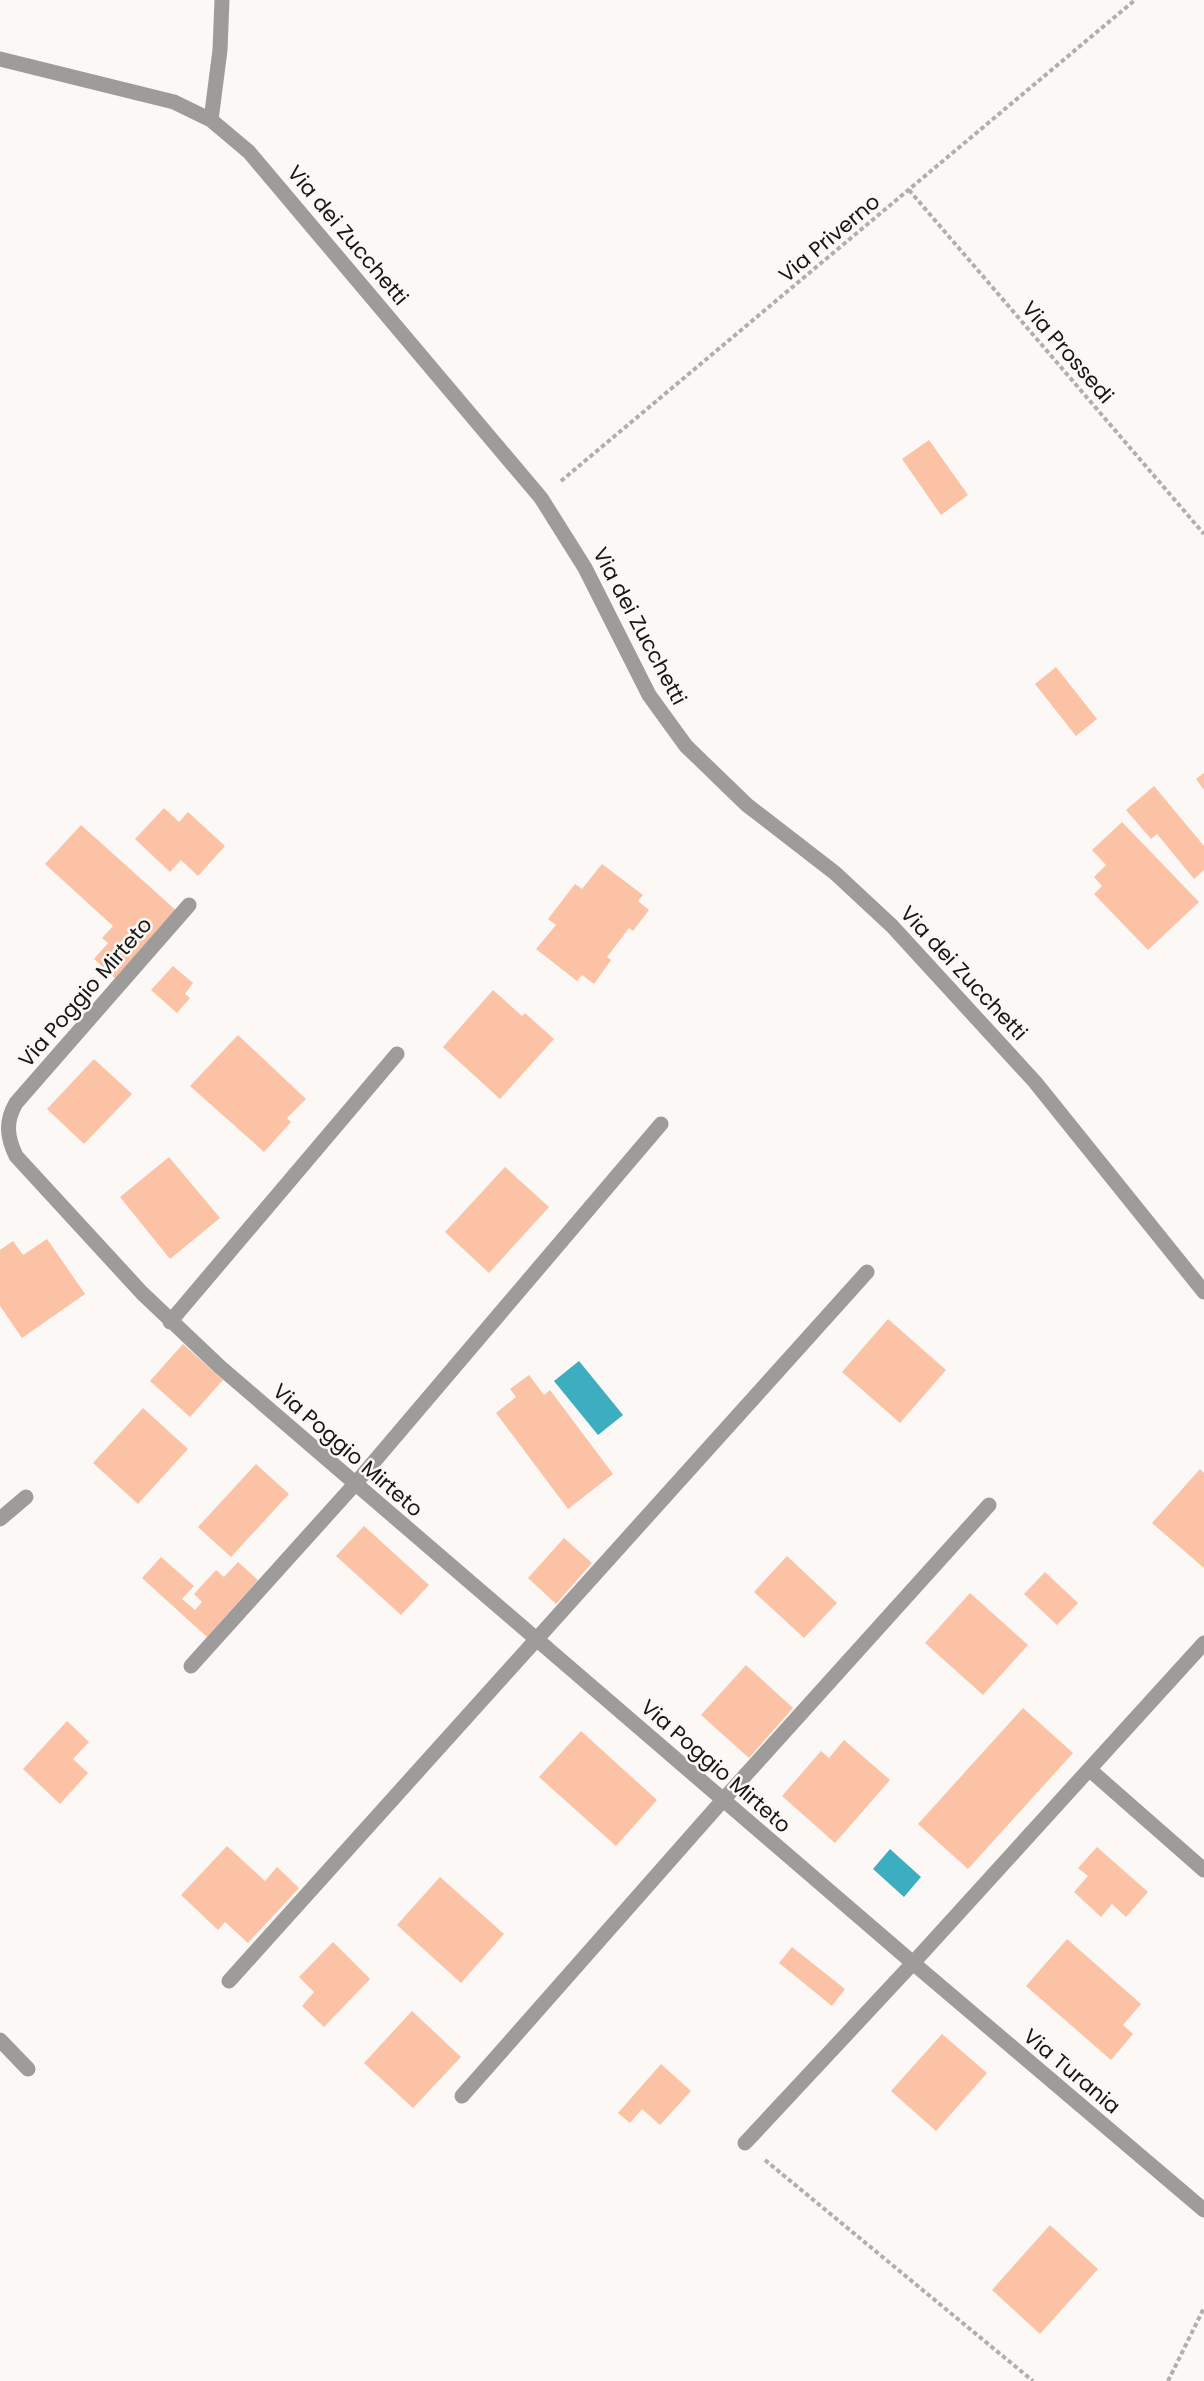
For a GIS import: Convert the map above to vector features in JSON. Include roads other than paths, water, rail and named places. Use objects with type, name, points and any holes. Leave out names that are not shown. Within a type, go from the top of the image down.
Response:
[{"type":"street","points":[[211,120],[220,50],[222,0]]},
{"type":"street","name":"Via dei Zucchetti","points":[[0,59],[164,99],[211,120],[259,162],[541,498],[585,568],[649,695],[686,746],[747,805],[835,873],[892,926],[1035,1082],[1204,1292]]},
{"type":"street","name":"Via Poggio Mirteto","points":[[189,906],[22,1095],[12,1111],[7,1129],[8,1139],[23,1164],[170,1322],[355,1484],[913,1963]]},
{"type":"street","points":[[170,1322],[397,1054]]},
{"type":"street","points":[[191,1666],[355,1484],[662,1124]]},
{"type":"street","points":[[229,1980],[867,1272]]},
{"type":"street","points":[[0,1519],[26,1497]]},
{"type":"street","points":[[462,2096],[723,1800],[989,1505]]},
{"type":"street","points":[[745,2143],[913,1963],[1204,1643]]},
{"type":"street","points":[[1090,1770],[1204,1870]]},
{"type":"street","name":"Via Turania","points":[[913,1963],[1204,2210]]},
{"type":"street","points":[[0,2040],[28,2069]]},
{"type":"water","points":[[579,1361],[623,1415],[598,1435],[554,1381]]},
{"type":"water","points":[[890,1849],[921,1877],[904,1897],[873,1869]]}]
